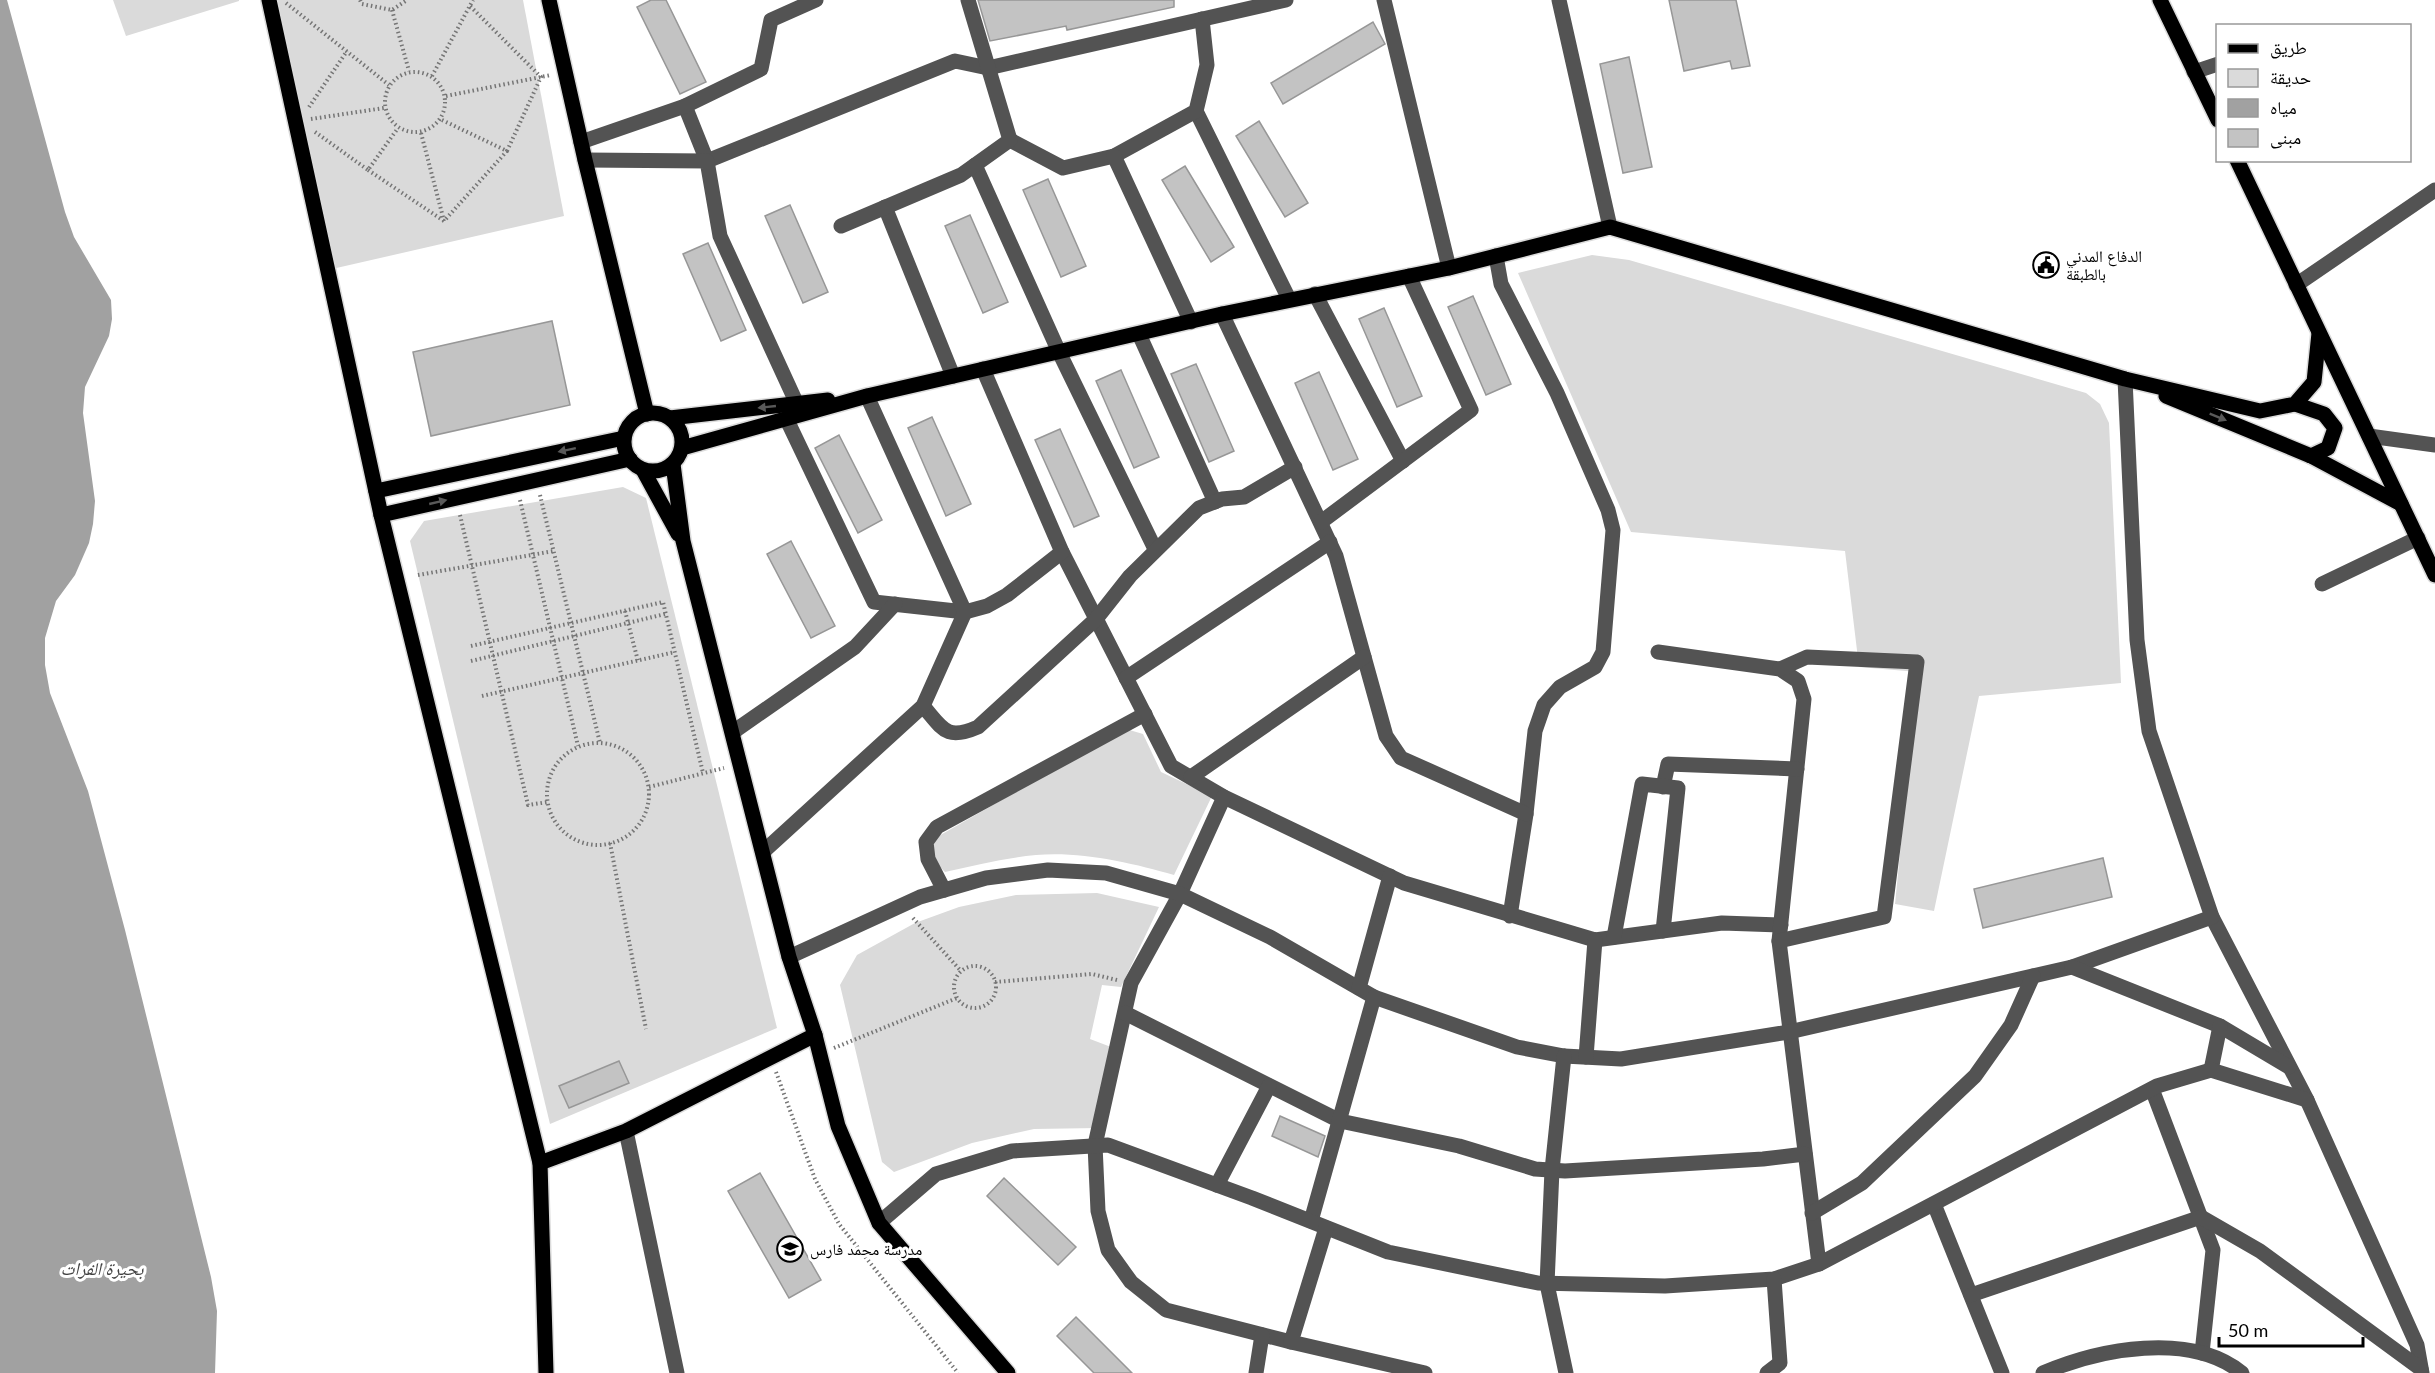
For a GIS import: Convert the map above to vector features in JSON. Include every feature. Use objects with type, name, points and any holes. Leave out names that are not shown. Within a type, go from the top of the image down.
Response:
[{"type":"main road","points":[[269,0],[381,515],[540,1163],[546,1373]]},
{"type":"main road","points":[[549,0],[585,160],[647,414]]},
{"type":"main road","points":[[2160,0],[2216,118]]},
{"type":"main road","points":[[2238,162],[2435,575]]},
{"type":"main road","points":[[682,448],[867,396],[1222,314],[1449,268],[1610,227],[2125,379],[2260,411],[2295,404],[2324,414],[2335,428],[2328,448],[2312,456]]},
{"type":"main road","points":[[2295,404],[2314,382],[2319,333]]},
{"type":"main road","points":[[2125,379],[2312,456],[2401,504]]},
{"type":"main road","points":[[670,418],[867,396]]},
{"type":"main road","points":[[643,470],[659,471],[673,464],[682,448],[680,431],[670,418],[661,414],[647,414],[633,421],[624,438],[625,448],[630,459],[643,470],[683,542]]},
{"type":"main road","points":[[376,491],[624,438]]},
{"type":"main road","points":[[381,515],[630,459]]},
{"type":"main road","points":[[673,464],[683,542],[764,851],[789,957],[815,1035],[838,1126],[879,1223],[1008,1373]]},
{"type":"main road","points":[[540,1163],[626,1131],[815,1035]]},
{"type":"street","points":[[581,142],[686,106],[761,69],[771,20],[816,0]]},
{"type":"street","points":[[968,0],[1010,140],[1063,168],[1114,156],[1196,111]]},
{"type":"street","points":[[585,160],[707,161],[955,61],[988,68],[1286,0]]},
{"type":"street","points":[[1384,0],[1449,268]]},
{"type":"street","points":[[1559,0],[1610,227]]},
{"type":"street","points":[[1202,19],[1207,65],[1196,111],[1289,300]]},
{"type":"street","points":[[2194,72],[2216,64]]},
{"type":"street","points":[[686,106],[707,161],[720,236],[797,404]]},
{"type":"street","points":[[841,225],[961,175],[1010,140]]},
{"type":"street","points":[[1114,156],[1191,322]]},
{"type":"street","points":[[975,165],[1059,352],[1155,549]]},
{"type":"street","points":[[2296,285],[2435,190]]},
{"type":"street","points":[[885,207],[952,376]]},
{"type":"street","points":[[1496,256],[1501,284],[1557,393],[1608,510],[1613,530],[1603,652],[1595,667],[1560,687],[1544,705],[1535,731],[1527,814],[1510,916]]},
{"type":"street","points":[[1321,522],[1471,410],[1409,276]]},
{"type":"street","points":[[1315,294],[1403,461]]},
{"type":"street","points":[[1222,314],[1336,556],[1386,736],[1401,758],[1527,814]]},
{"type":"street","points":[[1138,334],[1215,502]]},
{"type":"street","points":[[983,369],[1062,552],[1171,766],[1224,796],[1404,883],[1595,940],[1722,922],[1781,924]]},
{"type":"street","points":[[2125,379],[2137,640],[2149,731],[2212,917],[2307,1100],[2412,1334],[2422,1371]]},
{"type":"street","points":[[764,851],[923,706],[964,612],[867,396]]},
{"type":"street","points":[[787,420],[874,602],[964,612],[987,606],[1007,595],[1062,552]]},
{"type":"street","points":[[2369,436],[2435,445]]},
{"type":"street","points":[[923,706],[945,732],[956,734],[978,727],[1096,619],[1155,549],[1199,508],[1215,502],[1244,497],[1295,467]]},
{"type":"street","points":[[2322,584],[2418,538]]},
{"type":"street","points":[[1126,678],[1330,542]]},
{"type":"street","points":[[733,732],[855,647],[895,604]]},
{"type":"street","points":[[1658,652],[1780,669],[1798,681],[1804,699],[1779,941],[1819,1264]]},
{"type":"street","points":[[1191,777],[1364,657]]},
{"type":"street","points":[[1779,941],[1884,917],[1917,662],[1807,657],[1780,669]]},
{"type":"street","points":[[944,890],[928,859],[926,842],[937,827],[1144,714]]},
{"type":"street","points":[[1663,787],[1668,764],[1797,769]]},
{"type":"street","points":[[1614,937],[1642,784],[1678,788],[1663,931]]},
{"type":"street","points":[[1224,796],[1180,894],[1131,983],[1095,1145],[1098,1211],[1108,1250],[1131,1282],[1166,1310],[1425,1373]]},
{"type":"street","points":[[789,957],[902,905],[986,878],[1048,870],[1106,873],[1180,894],[1270,937],[1374,997],[1517,1047],[1564,1056],[1620,1059],[1789,1032],[2072,967],[2212,917]]},
{"type":"street","points":[[1359,988],[1390,876]]},
{"type":"street","points":[[1586,1057],[1595,940]]},
{"type":"street","points":[[2072,967],[2220,1026],[2290,1068]]},
{"type":"street","points":[[1812,1213],[1862,1183],[1975,1076],[2011,1024],[2033,976]]},
{"type":"street","points":[[1311,1221],[1374,997]]},
{"type":"street","points":[[1125,1013],[1340,1121],[1459,1146],[1535,1169],[1565,1171],[1763,1159],[1805,1154]]},
{"type":"street","points":[[2211,1070],[2220,1026]]},
{"type":"street","points":[[1564,1056],[1552,1170],[1547,1284],[1566,1373]]},
{"type":"street","points":[[879,1223],[936,1174],[1012,1151],[1108,1145],[1388,1252],[1547,1284],[1665,1286],[1774,1279],[1819,1264],[2152,1089],[2211,1070],[2307,1100]]},
{"type":"street","points":[[1216,1185],[1269,1086]]},
{"type":"street","points":[[2152,1089],[2213,1250],[2202,1353]]},
{"type":"street","points":[[626,1131],[677,1373]]},
{"type":"street","points":[[1934,1204],[2002,1373]]},
{"type":"street","points":[[1971,1295],[2201,1217],[2260,1251],[2422,1371]]},
{"type":"street","points":[[1291,1342],[1326,1227]]},
{"type":"street","points":[[1767,1373],[1780,1363],[1774,1279]]},
{"type":"street","points":[[1256,1373],[1262,1335]]},
{"type":"street","points":[[2043,1373],[2074,1360],[2148,1347],[2202,1353],[2242,1373]]},
{"type":"path","points":[[282,0],[389,85]]},
{"type":"path","points":[[360,0],[362,4],[392,10],[407,0]]},
{"type":"path","points":[[432,76],[473,0]]},
{"type":"path","points":[[470,6],[541,77]]},
{"type":"path","points":[[392,10],[409,71]]},
{"type":"path","points":[[307,111],[347,51]]},
{"type":"path","points":[[409,71],[432,76],[446,96],[441,120],[422,133],[398,128],[384,108],[389,85],[409,71]]},
{"type":"path","points":[[446,96],[565,72]]},
{"type":"path","points":[[444,221],[507,151],[541,77]]},
{"type":"path","points":[[300,121],[384,108]]},
{"type":"path","points":[[441,120],[507,151]]},
{"type":"path","points":[[309,127],[444,221]]},
{"type":"path","points":[[368,170],[398,128]]},
{"type":"path","points":[[422,133],[444,221]]},
{"type":"path","points":[[537,480],[600,743]]},
{"type":"path","points":[[516,484],[578,747]]},
{"type":"path","points":[[460,515],[528,805],[548,802]]},
{"type":"path","points":[[418,575],[554,551]]},
{"type":"path","points":[[471,646],[663,602],[703,773]]},
{"type":"path","points":[[626,611],[638,661]]},
{"type":"path","points":[[471,661],[666,614]]},
{"type":"path","points":[[482,696],[675,652]]},
{"type":"path","points":[[586,743],[600,743],[620,747],[634,757],[644,771],[649,787],[648,804],[643,819],[632,832],[618,841],[602,845],[585,844],[570,837],[558,826],[549,811],[546,794],[549,777],[558,762],[570,750],[586,743]]},
{"type":"path","points":[[649,787],[741,764]]},
{"type":"path","points":[[610,843],[646,1029]]},
{"type":"path","points":[[902,905],[961,971]]},
{"type":"path","points":[[967,967],[981,967],[988,970],[995,982],[994,995],[986,1005],[980,1008],[967,1006],[957,998],[954,984],[961,971],[967,967]]},
{"type":"path","points":[[995,982],[1092,974],[1131,983]]},
{"type":"path","points":[[819,1054],[957,998]]},
{"type":"path","points":[[771,1058],[815,1179],[839,1224],[958,1373]]},
{"type":"green space","points":[[113,0],[239,0],[239,1],[126,36]]},
{"type":"green space","points":[[274,0],[523,0],[564,216],[332,269]]},
{"type":"green space","points":[[1592,255],[1629,260],[2086,393],[2100,404],[2109,423],[2121,683],[1979,696],[1934,911],[1895,904],[1918,672],[1859,667],[1845,551],[1631,532],[1518,273]]},
{"type":"green space","points":[[623,487],[646,498],[777,1028],[550,1124],[410,541],[424,521]]},
{"type":"green space","points":[[1126,729],[1143,734],[1161,772],[1212,796],[1174,875],[1106,859],[1053,854],[1013,858],[945,872],[928,855],[930,841]]},
{"type":"green space","points":[[1097,893],[1159,907],[1121,987],[1102,985],[1090,1039],[1111,1047],[1098,1128],[1034,1129],[972,1143],[894,1172],[882,1162],[840,985],[857,955],[915,923],[959,907],[1016,895]]},
{"type":"water","name":"بحيرة الفرات","points":[[0,0],[7,0],[65,212],[74,237],[111,300],[112,319],[109,336],[85,387],[83,413],[95,501],[93,524],[89,543],[75,575],[56,601],[45,638],[45,665],[50,693],[88,791],[211,1277],[217,1311],[215,1373],[0,1373]]},
{"type":"building","points":[[651,0],[666,0],[706,82],[680,94],[637,7]]},
{"type":"building","points":[[978,0],[1174,0],[1174,7],[1067,30],[1066,26],[990,41]]},
{"type":"building","points":[[1669,0],[1736,0],[1750,66],[1732,69],[1730,61],[1684,71]]},
{"type":"building","points":[[1373,22],[1385,44],[1283,104],[1271,83]]},
{"type":"building","points":[[1629,57],[1652,167],[1623,173],[1600,64]]},
{"type":"building","points":[[1259,121],[1308,203],[1285,217],[1236,136]]},
{"type":"building","points":[[1185,166],[1234,247],[1211,262],[1162,180]]},
{"type":"building","points":[[1048,179],[1086,266],[1061,277],[1023,190]]},
{"type":"building","points":[[790,205],[828,292],[803,303],[765,216]]},
{"type":"building","points":[[970,215],[1008,302],[983,313],[945,226]]},
{"type":"building","points":[[708,243],[746,330],[721,341],[683,254]]},
{"type":"building","points":[[1473,296],[1511,384],[1486,395],[1448,307]]},
{"type":"building","points":[[1384,308],[1422,396],[1397,407],[1359,319]]},
{"type":"building","points":[[552,321],[570,405],[431,436],[413,352]]},
{"type":"building","points":[[1196,364],[1234,451],[1209,462],[1171,374]]},
{"type":"building","points":[[1121,370],[1159,457],[1134,468],[1096,381]]},
{"type":"building","points":[[1319,372],[1358,459],[1333,470],[1295,383]]},
{"type":"building","points":[[932,417],[971,504],[946,516],[908,428]]},
{"type":"building","points":[[1060,429],[1099,516],[1074,527],[1035,440]]},
{"type":"building","points":[[839,435],[882,520],[858,533],[815,448]]},
{"type":"building","points":[[791,541],[835,626],[811,638],[767,554]]},
{"type":"building","points":[[2103,858],[2112,897],[1983,928],[1974,889]]},
{"type":"building","points":[[619,1061],[629,1083],[569,1108],[559,1086]]},
{"type":"building","points":[[1280,1116],[1325,1136],[1318,1157],[1272,1136]]},
{"type":"building","points":[[760,1173],[821,1280],[789,1298],[728,1191]]},
{"type":"building","points":[[1004,1178],[1076,1247],[1058,1265],[987,1196]]},
{"type":"building","points":[[1076,1317],[1132,1373],[1094,1373],[1057,1336]]},
{"type":"place","name":"الدفاع المدني بالطبقة","points":[[2046,265]]},
{"type":"place","name":"مدرسة محمد فارس","points":[[790,1249]]}]
